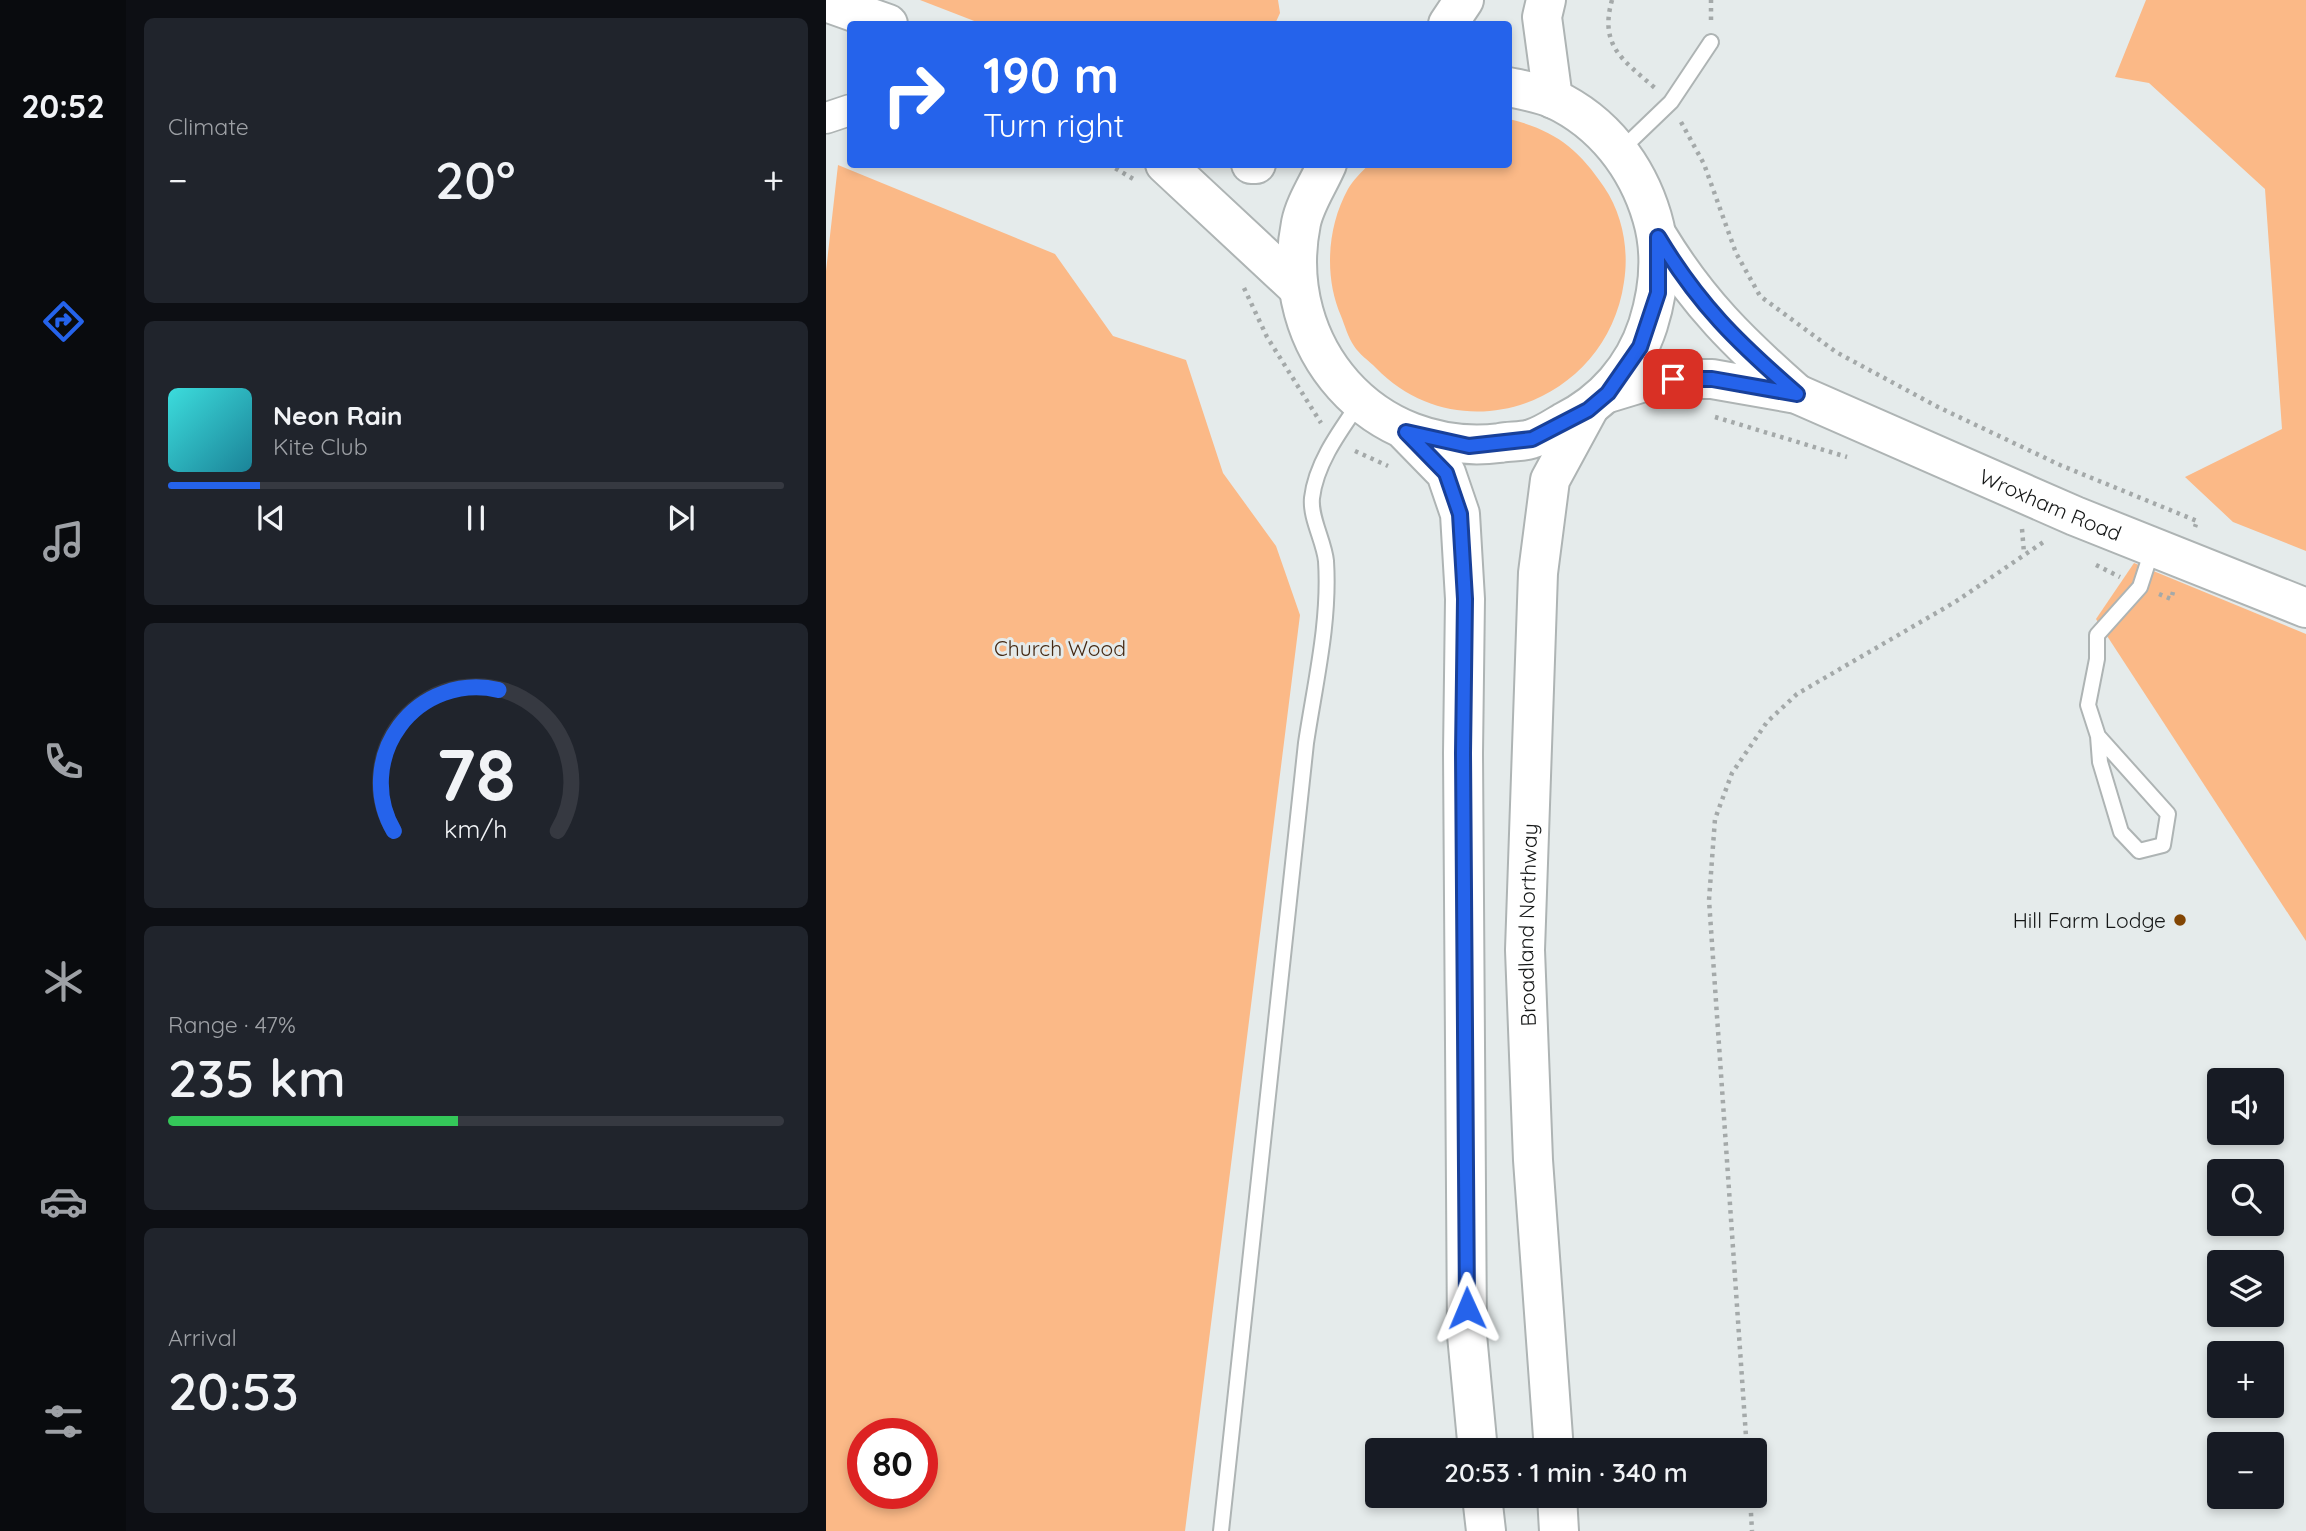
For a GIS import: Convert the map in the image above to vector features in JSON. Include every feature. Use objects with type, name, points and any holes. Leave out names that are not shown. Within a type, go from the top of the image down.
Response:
[{"type":"main road","points":[[1450,21],[1464,0]]},
{"type":"main road","points":[[1546,0],[1542,16],[1553,99]]},
{"type":"main road","points":[[826,2],[880,21]]},
{"type":"main road","points":[[1512,87],[1553,99],[1590,121],[1620,151],[1645,191],[1658,237]]},
{"type":"main road","points":[[1170,168],[1298,288]]},
{"type":"main road","points":[[1325,168],[1301,221],[1298,288],[1309,330],[1330,369],[1360,402],[1406,432],[1446,473],[1460,514],[1465,599],[1463,753],[1467,1335],[1477,1438]]},
{"type":"main road","name":"Wroxham Road","points":[[1658,237],[1685,281],[1733,339],[1797,394]]},
{"type":"main road","name":"Broadland Northway","points":[[1553,1438],[1533,1160],[1525,950],[1538,573],[1550,480],[1598,401],[1640,347],[1658,293],[1658,237]]},
{"type":"main road","name":"Wroxham Road","points":[[1406,432],[1469,446],[1532,439],[1598,401],[1654,379],[1712,379],[1797,394],[2075,516],[2306,608]]},
{"type":"main road","points":[[1483,1508],[1486,1531]]},
{"type":"main road","points":[[1558,1508],[1559,1531]]},
{"type":"street","points":[[826,118],[847,111]]},
{"type":"lane","points":[[1620,151],[1671,102],[1711,43]]},
{"type":"lane","points":[[1221,1531],[1306,743],[1325,618],[1326,559],[1312,500],[1321,468],[1335,438],[1360,402]]},
{"type":"lane","points":[[2098,736],[2168,814],[2163,845],[2139,851],[2121,832],[2100,762],[2098,736],[2088,705],[2097,659],[2097,635],[2170,553]]},
{"type":"path","points":[[1612,0],[1607,20],[1609,36],[1616,52],[1671,102],[1704,164],[1736,253],[1760,296],[1836,352],[1938,407],[2060,465],[2197,521],[2170,553]]},
{"type":"path","points":[[1746,1438],[1709,900],[1715,819],[1732,773],[1767,722],[1797,694],[1955,602],[2046,540],[2075,516]]},
{"type":"path","points":[[1751,1508],[1752,1531]]},
{"type":"green space","points":[[920,0],[1278,0],[1280,13],[1276,21],[974,21]]},
{"type":"green space","points":[[2146,0],[2306,0],[2306,551],[2233,522],[2185,477],[2282,429],[2265,189],[2149,83],[2115,77]]},
{"type":"green space","points":[[1512,120],[1539,129],[1564,143],[1585,161],[1611,198],[1625,245],[1624,282],[1612,324],[1590,358],[1561,385],[1526,403],[1488,411],[1449,409],[1411,394],[1376,368],[1361,355],[1348,335],[1336,301],[1330,269],[1336,219],[1355,179],[1365,168],[1512,168]]},
{"type":"green space","name":"Church Wood","points":[[838,165],[1055,254],[1113,336],[1186,360],[1223,473],[1276,546],[1300,615],[1185,1531],[826,1531],[826,271]]},
{"type":"green space","points":[[2134,563],[2306,634],[2306,941],[2096,619]]},
{"type":"place","name":"Hill Farm Lodge","points":[[2180,920]]},
{"type":"route","points":[[1467,1308],[1463,753],[1465,599],[1460,514],[1446,473],[1406,432],[1469,446],[1532,439],[1588,410],[1608,393],[1640,347],[1658,293],[1658,237],[1685,281],[1733,339],[1797,394],[1712,379],[1673,379]]}]
